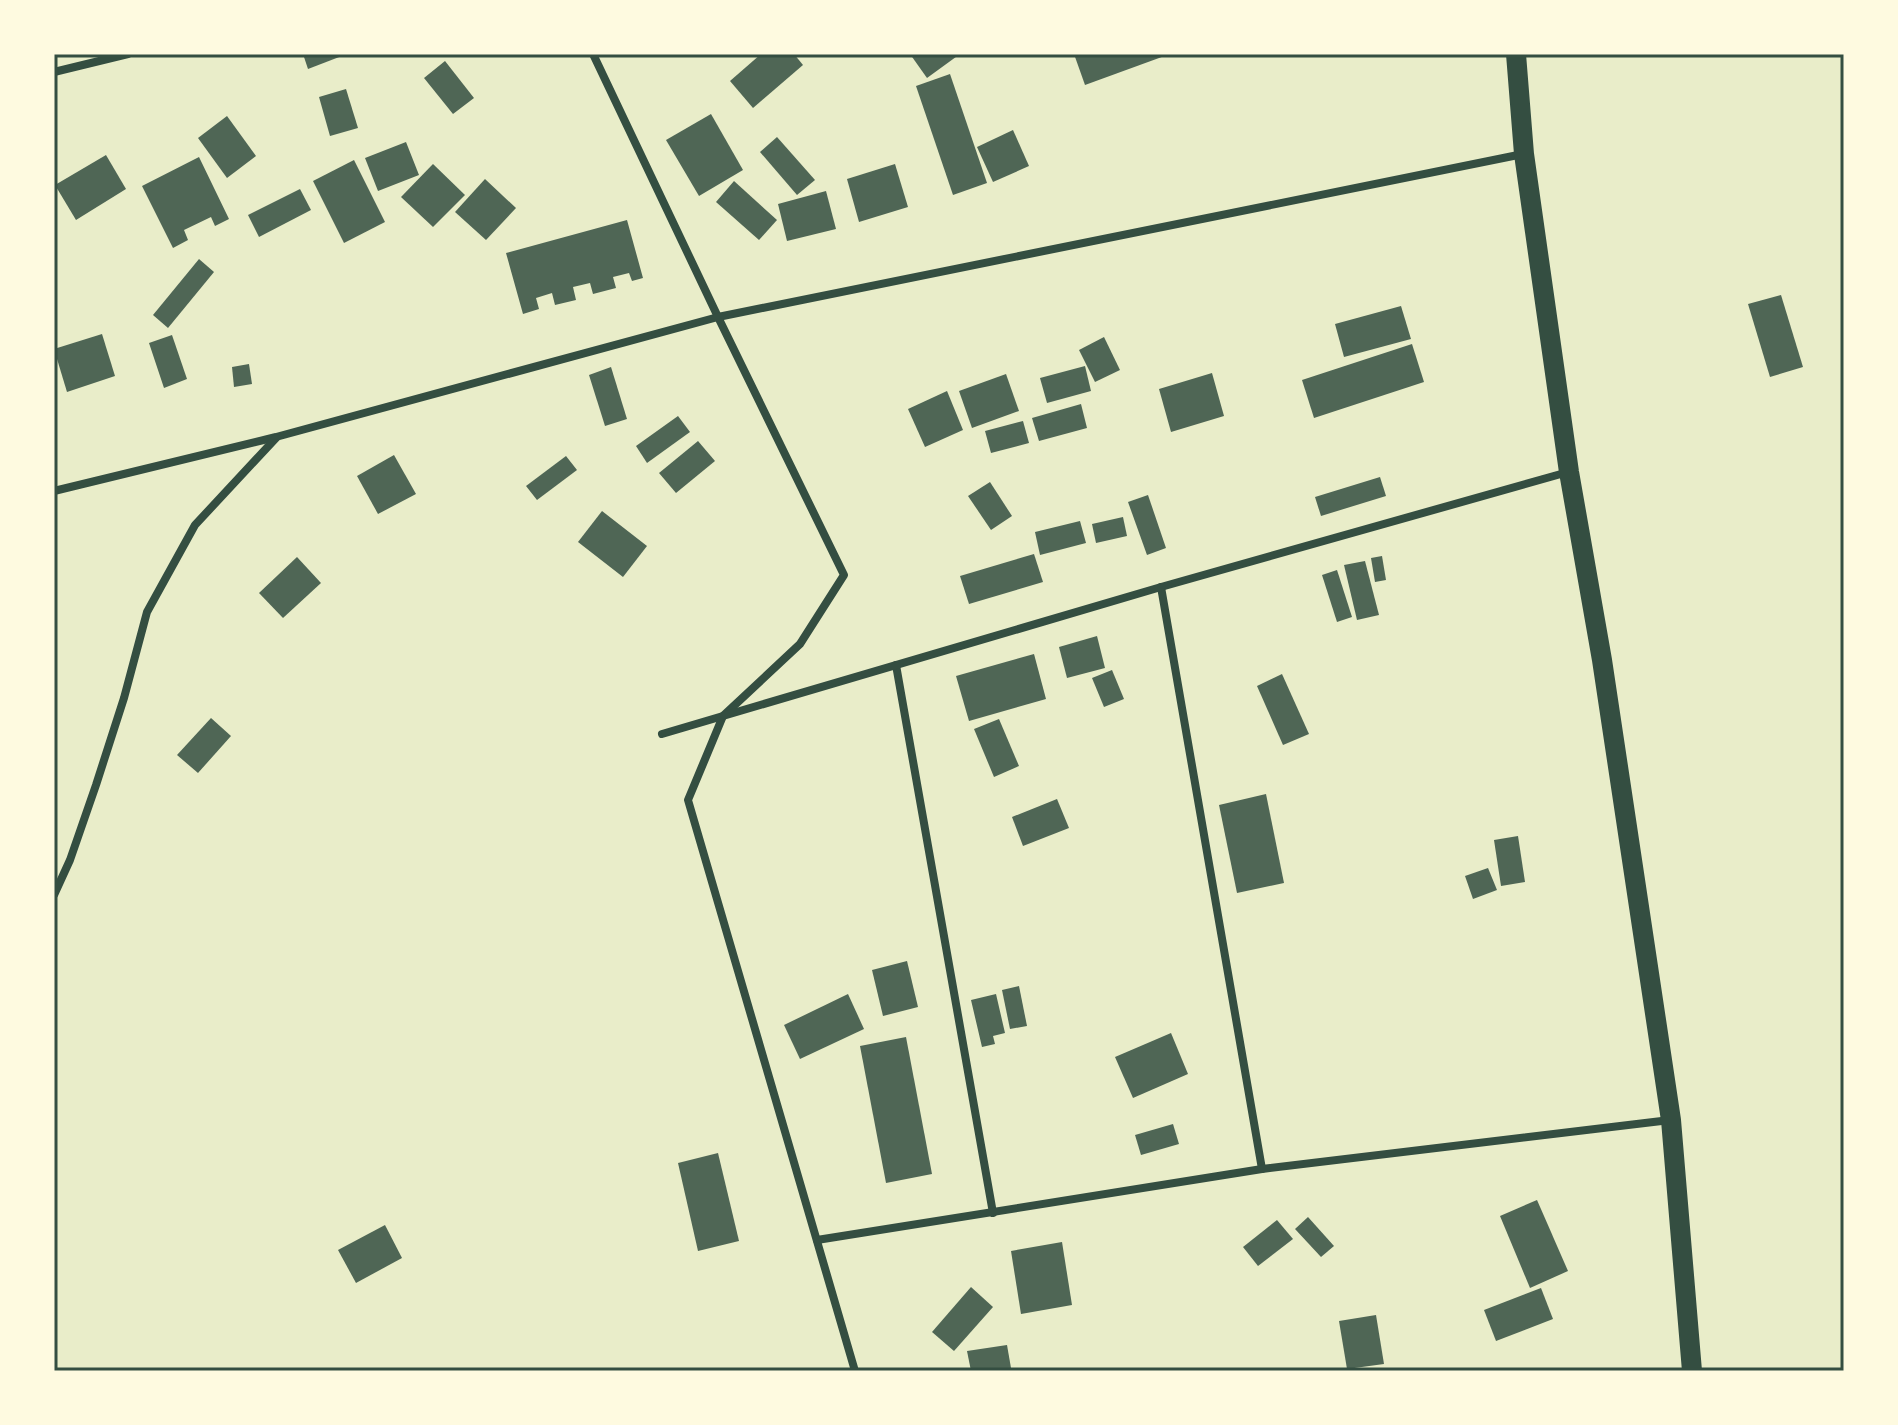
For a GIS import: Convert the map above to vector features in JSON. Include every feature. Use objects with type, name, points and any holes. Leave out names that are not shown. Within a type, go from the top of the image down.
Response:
[{"type":"main road","points":[[1516,54],[1524,154],[1569,472],[1604,676],[1671,1120],[1692,1371]]},
{"type":"street","points":[[54,72],[128,54]]},
{"type":"street","points":[[593,54],[844,575],[800,644],[723,716],[688,800],[855,1371]]},
{"type":"street","points":[[54,491],[276,437],[718,317],[1524,154]]},
{"type":"street","points":[[54,895],[70,860],[96,785],[147,612],[195,525],[276,437]]},
{"type":"street","points":[[662,734],[1161,587],[1569,472]]},
{"type":"street","points":[[1161,587],[1262,1169]]},
{"type":"street","points":[[896,665],[993,1213]]},
{"type":"street","points":[[817,1240],[1262,1169],[1671,1120]]},
{"type":"building","points":[[303,54],[347,54],[308,69]]},
{"type":"building","points":[[761,54],[794,54],[803,65],[753,108],[730,81]]},
{"type":"building","points":[[910,54],[960,54],[927,78]]},
{"type":"building","points":[[1074,54],[1170,54],[1085,85]]},
{"type":"building","points":[[445,61],[474,98],[453,114],[424,78]]},
{"type":"building","points":[[950,74],[987,183],[953,195],[916,86]]},
{"type":"building","points":[[346,89],[358,128],[330,136],[319,97]]},
{"type":"building","points":[[711,114],[743,170],[699,196],[666,140]]},
{"type":"building","points":[[227,116],[256,156],[227,178],[198,138]]},
{"type":"building","points":[[1013,130],[1029,166],[993,182],[977,147]]},
{"type":"building","points":[[777,137],[815,180],[797,195],[760,152]]},
{"type":"building","points":[[406,142],[419,175],[378,191],[365,158]]},
{"type":"building","points":[[106,155],[126,189],[76,220],[55,185]]},
{"type":"building","points":[[199,157],[229,219],[215,226],[211,217],[184,230],[188,240],[173,248],[142,186]]},
{"type":"building","points":[[354,160],[385,222],[344,243],[313,181]]},
{"type":"building","points":[[433,164],[465,195],[433,227],[401,197]]},
{"type":"building","points":[[895,164],[908,207],[859,222],[847,179]]},
{"type":"building","points":[[485,179],[516,208],[486,240],[455,212]]},
{"type":"building","points":[[734,181],[777,220],[759,240],[716,202]]},
{"type":"building","points":[[300,189],[311,210],[259,237],[248,215]]},
{"type":"building","points":[[826,191],[836,229],[787,241],[778,204]]},
{"type":"building","points":[[627,220],[643,278],[632,281],[629,273],[613,277],[616,288],[593,294],[590,283],[573,287],[576,300],[555,305],[552,293],[536,298],[539,309],[523,314],[506,253]]},
{"type":"building","points":[[199,259],[214,272],[168,328],[153,315]]},
{"type":"building","points":[[1781,295],[1803,367],[1770,377],[1748,304]]},
{"type":"building","points":[[1401,306],[1411,339],[1344,357],[1335,324]]},
{"type":"building","points":[[102,334],[115,376],[67,392],[54,349]]},
{"type":"building","points":[[172,335],[187,379],[164,388],[149,343]]},
{"type":"building","points":[[1104,337],[1120,370],[1095,382],[1079,350]]},
{"type":"building","points":[[1412,344],[1424,382],[1314,418],[1302,380]]},
{"type":"building","points":[[249,364],[252,384],[234,387],[232,367]]},
{"type":"building","points":[[1085,366],[1091,391],[1047,403],[1040,378]]},
{"type":"building","points":[[611,367],[627,419],[605,426],[589,375]]},
{"type":"building","points":[[1212,373],[1224,416],[1171,432],[1159,389]]},
{"type":"building","points":[[1006,374],[1019,411],[972,428],[959,391]]},
{"type":"building","points":[[947,391],[963,430],[925,447],[908,409]]},
{"type":"building","points":[[1081,404],[1087,428],[1039,441],[1032,418]]},
{"type":"building","points":[[678,416],[690,432],[647,463],[636,446]]},
{"type":"building","points":[[1023,421],[1029,443],[991,453],[985,431]]},
{"type":"building","points":[[698,441],[715,461],[676,493],[659,473]]},
{"type":"building","points":[[394,455],[416,494],[378,514],[357,476]]},
{"type":"building","points":[[566,456],[577,470],[537,500],[526,486]]},
{"type":"building","points":[[1380,477],[1386,496],[1321,516],[1315,497]]},
{"type":"building","points":[[990,482],[1012,516],[991,530],[968,496]]},
{"type":"building","points":[[1148,495],[1166,548],[1147,555],[1128,502]]},
{"type":"building","points":[[602,511],[647,546],[623,577],[578,542]]},
{"type":"building","points":[[1123,517],[1127,536],[1096,543],[1092,524]]},
{"type":"building","points":[[1080,521],[1086,543],[1040,555],[1035,532]]},
{"type":"building","points":[[1034,554],[1043,582],[969,604],[960,576]]},
{"type":"building","points":[[1382,556],[1386,580],[1375,582],[1371,558]]},
{"type":"building","points":[[297,557],[321,583],[283,618],[259,593]]},
{"type":"building","points":[[1365,561],[1379,615],[1357,620],[1344,565]]},
{"type":"building","points":[[1337,570],[1352,617],[1337,622],[1322,575]]},
{"type":"building","points":[[1097,636],[1105,668],[1067,678],[1059,647]]},
{"type":"building","points":[[1034,654],[1046,699],[969,721],[956,676]]},
{"type":"building","points":[[1112,670],[1124,699],[1104,707],[1092,678]]},
{"type":"building","points":[[1282,674],[1309,734],[1283,745],[1257,686]]},
{"type":"building","points":[[211,718],[231,736],[198,773],[177,755]]},
{"type":"building","points":[[999,719],[1019,766],[994,777],[974,729]]},
{"type":"building","points":[[1266,794],[1284,883],[1237,893],[1219,805]]},
{"type":"building","points":[[1057,799],[1069,828],[1023,846],[1012,817]]},
{"type":"building","points":[[1518,836],[1525,882],[1501,886],[1494,840]]},
{"type":"building","points":[[1488,868],[1497,890],[1473,899],[1465,876]]},
{"type":"building","points":[[907,961],[918,1007],[883,1016],[872,970]]},
{"type":"building","points":[[1019,986],[1027,1026],[1010,1029],[1002,990]]},
{"type":"building","points":[[848,994],[864,1029],[800,1059],[784,1025]]},
{"type":"building","points":[[996,994],[1005,1033],[993,1036],[995,1044],[982,1047],[971,1000]]},
{"type":"building","points":[[1171,1033],[1188,1074],[1133,1098],[1115,1057]]},
{"type":"building","points":[[906,1037],[932,1174],[886,1183],[860,1046]]},
{"type":"building","points":[[1173,1124],[1179,1144],[1141,1155],[1135,1135]]},
{"type":"building","points":[[718,1153],[739,1241],[698,1251],[678,1163]]},
{"type":"building","points":[[1537,1200],[1568,1271],[1530,1288],[1500,1216]]},
{"type":"building","points":[[1308,1217],[1334,1246],[1321,1257],[1295,1229]]},
{"type":"building","points":[[1277,1220],[1293,1239],[1258,1266],[1243,1247]]},
{"type":"building","points":[[385,1225],[402,1258],[356,1283],[338,1250]]},
{"type":"building","points":[[1062,1242],[1072,1305],[1021,1314],[1011,1251]]},
{"type":"building","points":[[971,1287],[993,1307],[954,1351],[932,1332]]},
{"type":"building","points":[[1541,1288],[1553,1319],[1496,1341],[1484,1310]]},
{"type":"building","points":[[1376,1315],[1384,1364],[1347,1369],[1339,1321]]},
{"type":"building","points":[[1007,1345],[1011,1368],[971,1371],[967,1351]]}]
